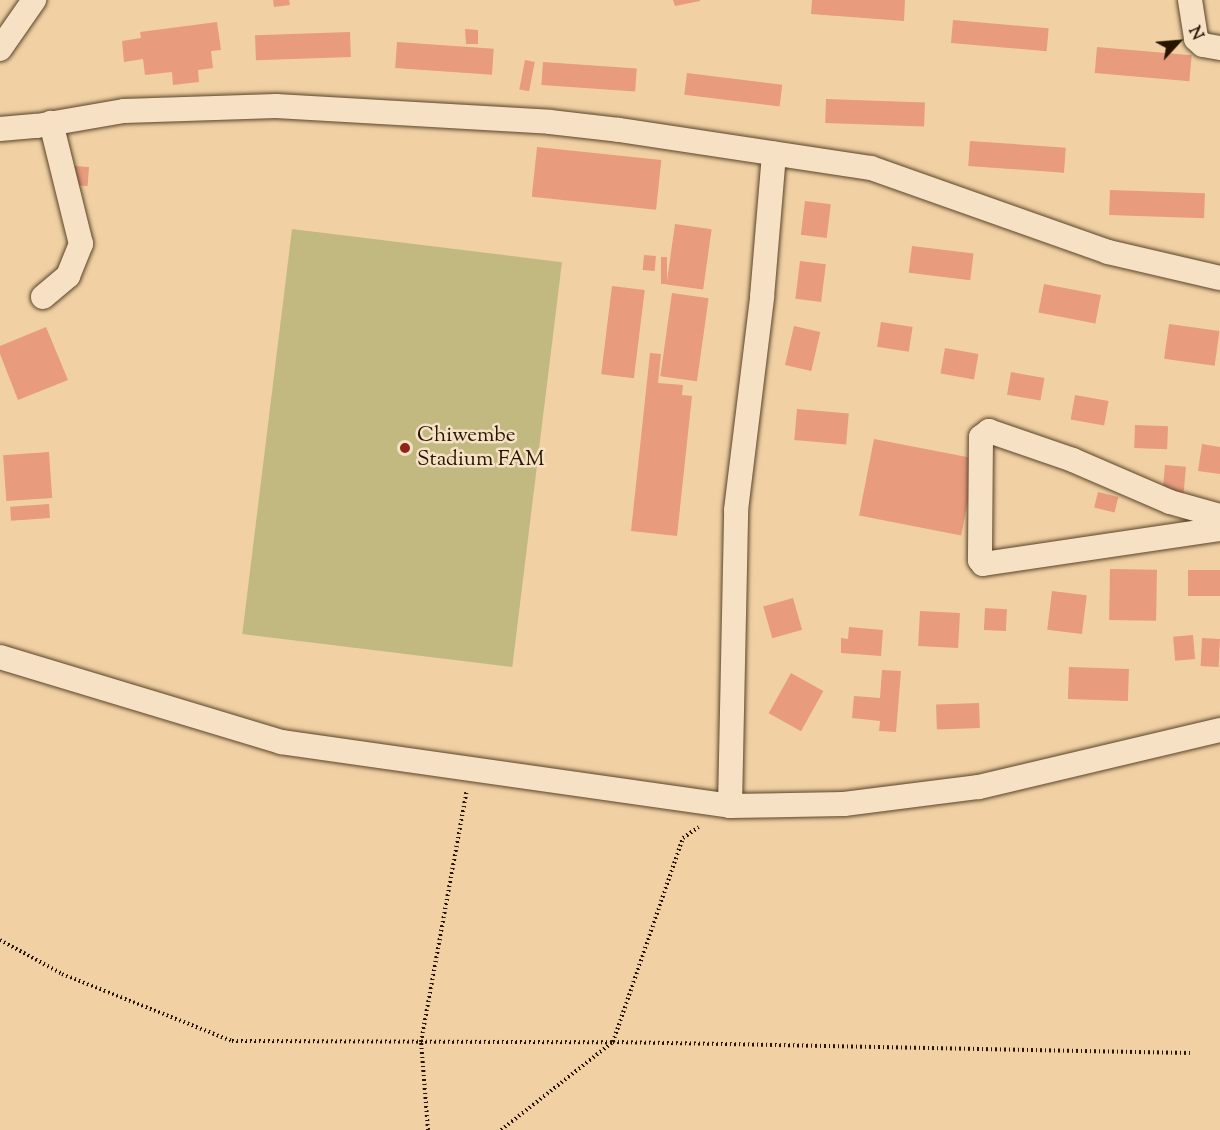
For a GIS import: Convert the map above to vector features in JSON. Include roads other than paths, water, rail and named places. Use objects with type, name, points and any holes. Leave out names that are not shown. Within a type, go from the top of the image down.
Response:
[{"type":"street","points":[[0,49],[34,0]]},
{"type":"street","points":[[1190,0],[1196,39],[1203,45],[1220,48]]},
{"type":"street","points":[[0,129],[149,109],[276,106],[550,122],[620,130],[871,168],[1108,252],[1220,278]]},
{"type":"street","points":[[43,297],[68,276],[81,244],[51,123]]},
{"type":"street","points":[[730,806],[736,510],[762,297],[774,153]]},
{"type":"street","points":[[1220,516],[1170,502],[1073,460],[999,434],[989,431],[982,434],[980,560],[983,564],[1220,528]]},
{"type":"street","points":[[0,657],[281,741],[730,806],[844,804],[979,787],[1220,730]]},
{"type":"place","name":"Chiwembe Stadium FAM","points":[[405,448]]}]
